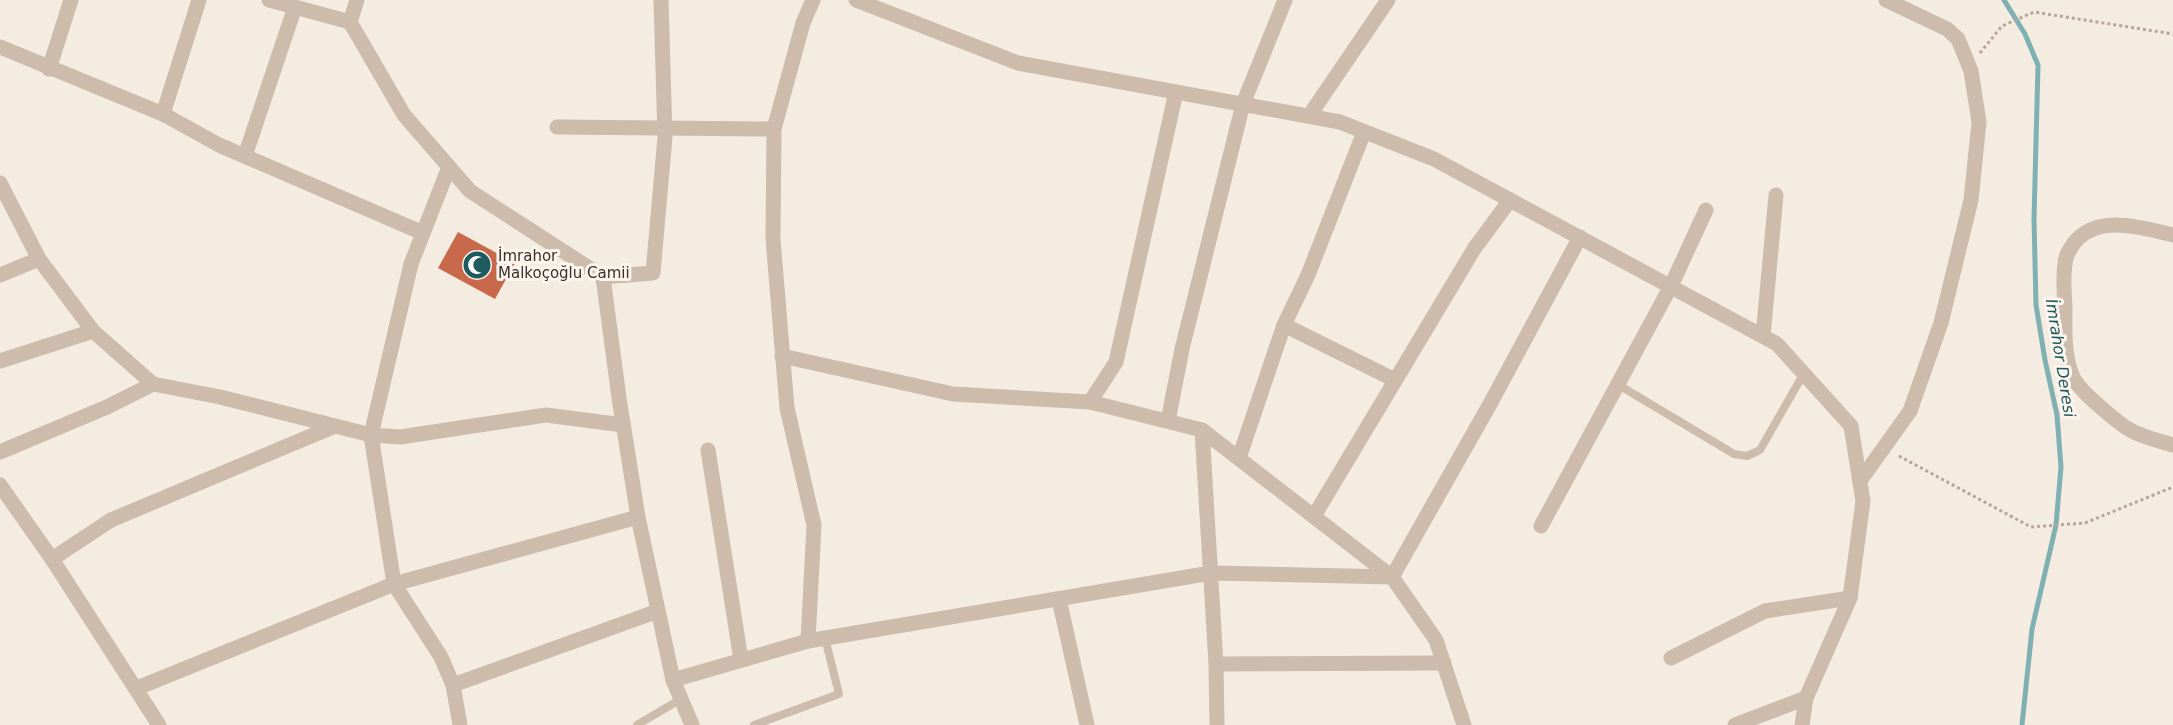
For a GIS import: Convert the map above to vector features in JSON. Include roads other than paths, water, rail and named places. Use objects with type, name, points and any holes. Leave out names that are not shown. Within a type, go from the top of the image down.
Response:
[{"type":"street","points":[[49,69],[71,0]]},
{"type":"street","points":[[163,114],[199,0]]},
{"type":"street","points":[[269,0],[350,22],[404,115],[470,191],[603,277],[653,273],[664,127],[661,0]]},
{"type":"street","points":[[350,22],[357,0]]},
{"type":"street","points":[[808,641],[814,525],[787,408],[773,239],[774,129],[803,23],[813,0]]},
{"type":"street","points":[[856,0],[1018,63],[1340,122],[1434,159],[1778,344],[1851,426],[1863,501],[1850,598],[1806,698],[1802,725]]},
{"type":"street","points":[[1168,421],[1182,349],[1243,104],[1285,0]]},
{"type":"street","points":[[1309,116],[1388,0]]},
{"type":"street","points":[[1860,482],[1910,411],[1941,323],[1971,200],[1979,122],[1971,71],[1958,39],[1947,29],[1886,0]]},
{"type":"street","points":[[245,156],[296,7]]},
{"type":"street","points":[[0,47],[163,114],[219,145],[423,233]]},
{"type":"street","points":[[1090,402],[1116,362],[1176,92]]},
{"type":"street","points":[[557,127],[774,129]]},
{"type":"street","points":[[1239,458],[1284,325],[1308,275],[1364,132]]},
{"type":"street","points":[[449,167],[411,264],[370,435],[394,584],[441,657],[453,686],[460,725]]},
{"type":"street","points":[[0,183],[39,259],[93,331],[153,384],[220,397],[370,435],[400,437],[546,416],[623,425]]},
{"type":"street","points":[[1763,336],[1776,195]]},
{"type":"street","points":[[1314,516],[1474,249],[1510,200]]},
{"type":"street","points":[[1541,526],[1671,286],[1706,210]]},
{"type":"street","points":[[2173,236],[2136,226],[2109,225],[2090,230],[2078,238],[2069,250],[2064,276],[2065,343],[2073,378],[2092,399],[2133,431],[2173,445]]},
{"type":"street","points":[[1392,577],[1490,404],[1580,237]]},
{"type":"street","points":[[0,275],[39,259]]},
{"type":"street","points":[[603,277],[638,517],[673,680],[692,725]]},
{"type":"street","points":[[1284,325],[1395,380]]},
{"type":"street","points":[[0,361],[93,331]]},
{"type":"street","points":[[782,356],[953,394],[1090,402],[1202,430],[1392,577],[1436,640],[1464,725]]},
{"type":"street","points":[[0,452],[153,384]]},
{"type":"street","points":[[52,559],[111,520],[335,426]]},
{"type":"street","points":[[1202,430],[1216,664],[1217,725]]},
{"type":"street","points":[[708,450],[741,660]]},
{"type":"street","points":[[0,485],[52,559],[159,725]]},
{"type":"street","points":[[137,688],[394,584],[638,517]]},
{"type":"street","points":[[673,680],[808,641],[1211,573],[1392,577]]},
{"type":"street","points":[[1671,658],[1765,611],[1850,598]]},
{"type":"street","points":[[1059,599],[1087,725]]},
{"type":"street","points":[[453,686],[658,611]]},
{"type":"street","points":[[1216,664],[1444,663]]},
{"type":"street","points":[[1735,725],[1806,698]]},
{"type":"lane","points":[[1617,384],[1734,454],[1747,456],[1754,454],[1765,444],[1804,374]]},
{"type":"lane","points":[[754,725],[839,694],[825,638]]},
{"type":"lane","points":[[637,725],[681,699]]},
{"type":"waterway","name":"İmrahor Deresi","points":[[2004,0],[2025,34],[2038,65],[2034,219],[2036,305],[2057,415],[2061,467],[2056,525],[2032,629],[2022,725]]},
{"type":"place","name":"İmrahor Malkoçoğlu Camii","points":[[477,265]]}]
